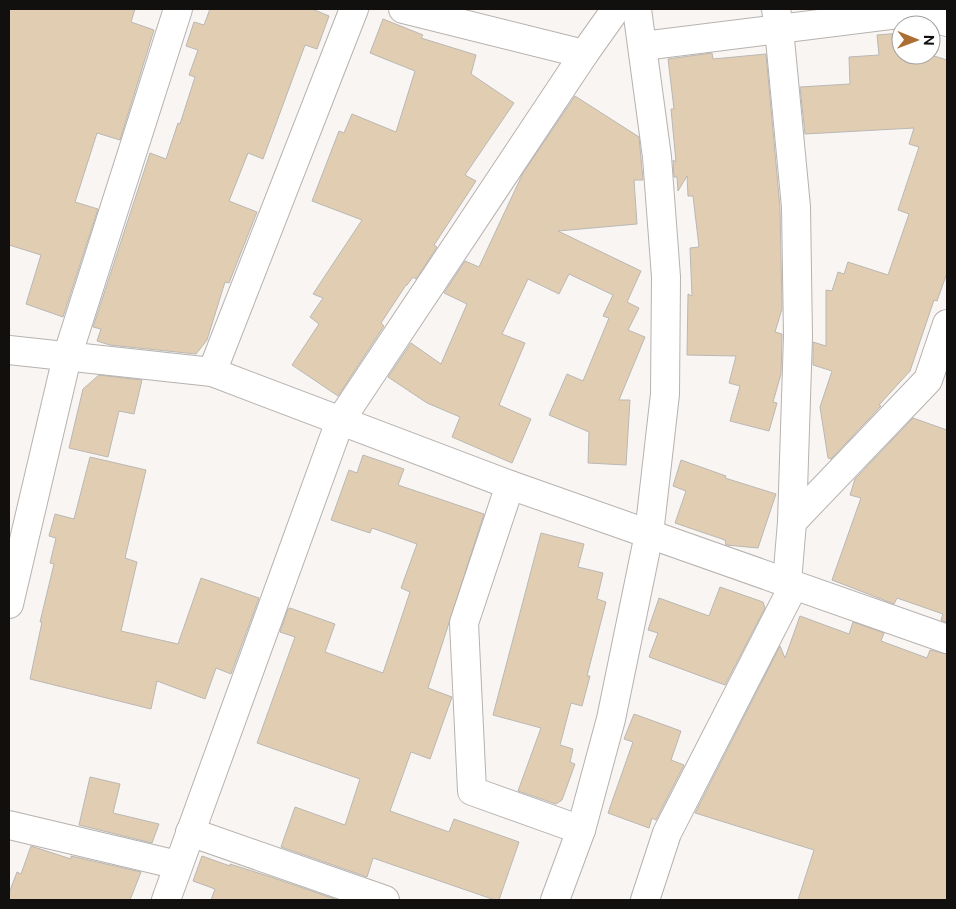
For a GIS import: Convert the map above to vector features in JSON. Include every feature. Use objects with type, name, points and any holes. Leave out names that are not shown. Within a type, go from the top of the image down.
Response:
[{"type":"street","points":[[9,604],[66,357],[178,9]]},
{"type":"street","points":[[212,372],[354,9]]},
{"type":"street","points":[[403,9],[584,54]]},
{"type":"street","points":[[166,900],[340,421],[584,54],[616,9]]},
{"type":"street","points":[[555,900],[580,830],[611,719],[649,534],[666,394],[666,277],[657,157],[637,9]]},
{"type":"street","points":[[643,46],[778,19],[914,11],[947,22]]},
{"type":"street","points":[[645,900],[667,833],[790,584],[798,336],[796,207],[778,19]]},
{"type":"street","points":[[792,522],[928,380],[947,324]]},
{"type":"street","points":[[9,350],[212,372],[510,486],[947,639]]},
{"type":"street","points":[[510,486],[464,623],[472,791],[580,830]]},
{"type":"street","points":[[9,825],[178,866]]},
{"type":"street","points":[[190,832],[386,900]]},
{"type":"building","points":[[9,9],[135,9],[131,22],[154,30],[120,140],[97,133],[75,202],[98,209],[63,317],[26,304],[41,255],[9,245]]},
{"type":"building","points":[[210,9],[312,9],[329,16],[317,49],[305,45],[263,159],[248,153],[229,201],[257,212],[229,283],[225,282],[207,340],[196,354],[110,345],[97,341],[101,329],[93,327],[150,153],[166,159],[178,123],[180,124],[195,77],[189,75],[198,50],[186,46],[194,22],[204,25]]},
{"type":"building","points":[[383,19],[423,35],[421,38],[476,55],[471,74],[514,103],[465,175],[476,181],[434,245],[437,247],[416,279],[413,277],[406,285],[381,323],[384,326],[338,396],[292,365],[319,324],[310,317],[323,298],[313,294],[362,220],[312,201],[339,131],[344,133],[352,114],[396,132],[415,71],[370,53]]},
{"type":"building","points":[[891,34],[891,65],[941,65],[941,58],[947,60],[947,273],[937,301],[934,300],[910,371],[879,405],[881,406],[831,459],[828,458],[820,407],[832,371],[813,365],[813,342],[826,346],[826,290],[832,291],[838,272],[844,274],[848,262],[888,275],[909,214],[898,210],[919,147],[909,144],[914,128],[805,134],[800,87],[850,84],[849,57],[879,55],[877,35]]},
{"type":"building","points":[[712,53],[713,59],[766,54],[780,208],[782,309],[775,332],[782,334],[781,374],[773,402],[777,403],[769,431],[730,421],[740,386],[729,383],[736,356],[687,355],[688,294],[692,296],[690,248],[699,247],[693,196],[688,196],[687,176],[678,191],[677,177],[674,177],[673,160],[676,162],[671,109],[674,109],[668,59]]},
{"type":"building","points":[[575,96],[639,137],[643,180],[634,180],[637,224],[558,231],[641,271],[627,302],[639,308],[628,330],[645,337],[619,400],[630,400],[626,465],[588,463],[589,432],[549,415],[567,374],[583,381],[609,318],[603,316],[613,295],[569,274],[559,294],[528,279],[502,334],[525,343],[499,405],[531,419],[512,463],[452,437],[460,417],[427,403],[388,377],[411,343],[441,364],[467,304],[444,293],[465,261],[479,267],[523,173]]},
{"type":"building","points":[[99,375],[142,380],[134,414],[119,411],[108,457],[69,448],[83,389]]},
{"type":"building","points":[[913,418],[947,430],[947,623],[941,620],[943,614],[897,598],[894,604],[832,580],[861,498],[850,495],[855,479]]},
{"type":"building","points":[[363,455],[404,469],[398,485],[484,514],[428,688],[452,697],[430,759],[411,752],[390,811],[449,832],[454,819],[519,842],[499,900],[373,858],[367,877],[281,847],[295,807],[345,825],[360,779],[257,743],[295,637],[280,632],[288,609],[290,608],[335,624],[325,652],[383,673],[410,592],[401,588],[417,544],[372,528],[370,533],[331,520],[349,470],[357,473]]},
{"type":"building","points":[[90,457],[146,470],[125,558],[137,562],[121,631],[178,644],[201,578],[259,598],[231,674],[216,668],[205,699],[157,681],[151,709],[30,679],[42,622],[40,622],[54,564],[50,563],[56,538],[49,536],[55,514],[74,519]]},
{"type":"building","points":[[681,460],[726,476],[725,478],[776,494],[758,548],[726,545],[725,540],[675,523],[686,491],[673,486]]},
{"type":"building","points":[[541,533],[584,544],[578,567],[603,573],[597,599],[606,602],[587,676],[590,676],[582,706],[571,703],[560,745],[573,749],[570,762],[575,764],[562,800],[556,804],[518,791],[541,728],[493,715]]},
{"type":"building","points":[[720,587],[763,602],[765,608],[725,685],[649,657],[658,633],[648,630],[659,598],[709,616]]},
{"type":"building","points":[[800,616],[849,634],[853,622],[884,633],[881,641],[927,658],[930,650],[947,654],[947,900],[798,900],[814,850],[695,813],[780,646],[785,658]]},
{"type":"building","points":[[634,714],[681,731],[671,760],[684,765],[656,820],[652,818],[649,828],[608,813],[633,742],[624,739]]},
{"type":"building","points":[[90,777],[120,784],[113,813],[159,824],[152,843],[79,825]]},
{"type":"building","points":[[31,846],[71,859],[71,856],[141,872],[130,900],[9,900],[9,893],[17,872],[21,874]]},
{"type":"building","points":[[202,856],[338,900],[211,900],[215,889],[193,881]]}]
